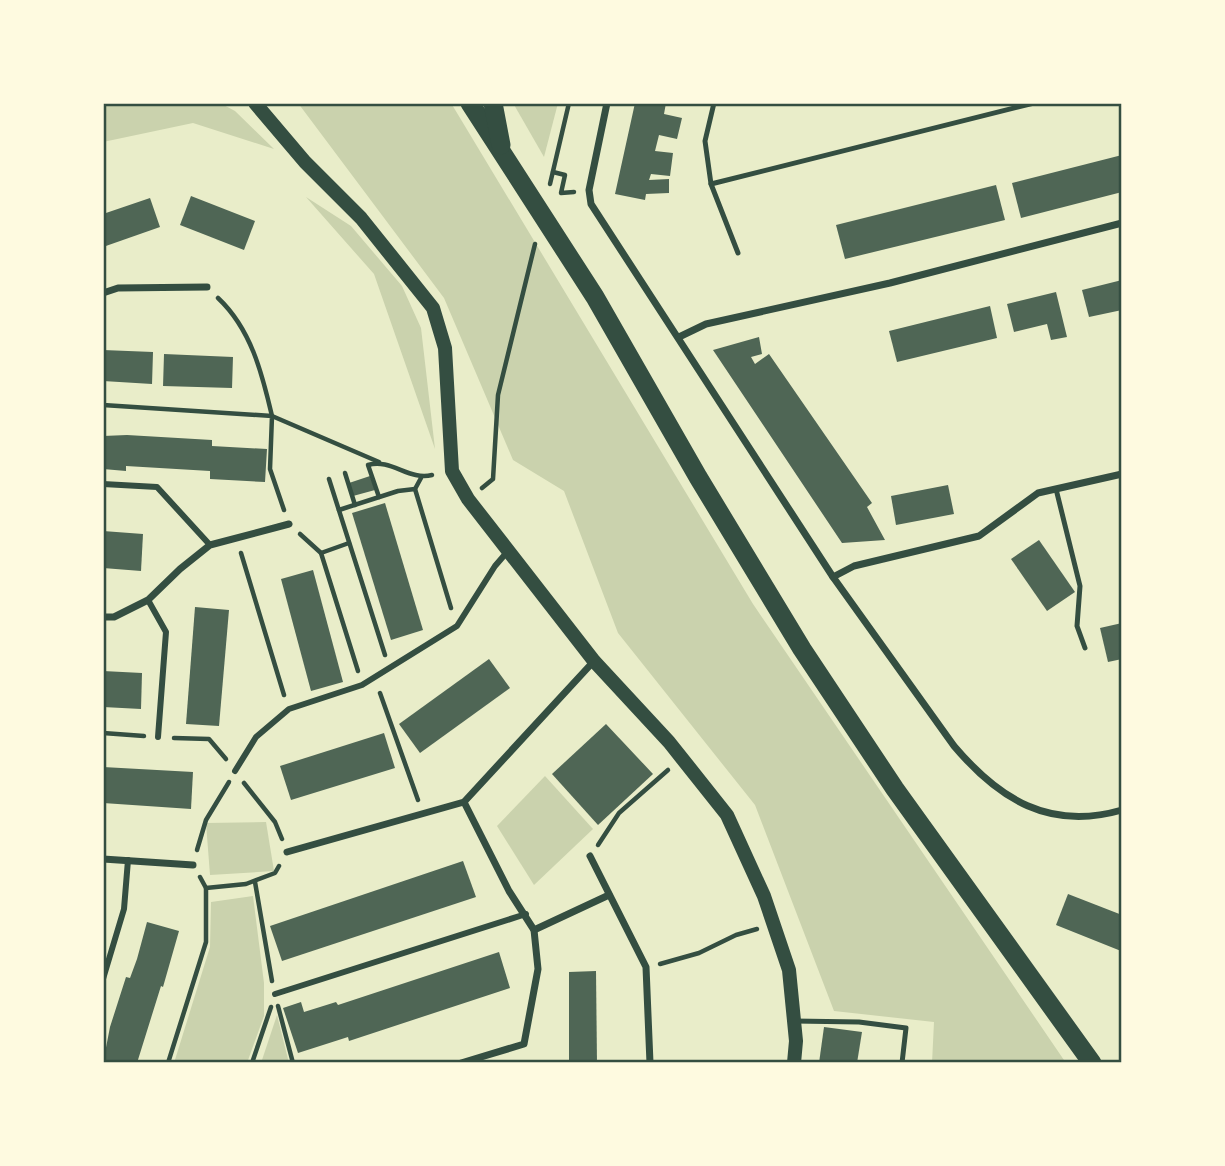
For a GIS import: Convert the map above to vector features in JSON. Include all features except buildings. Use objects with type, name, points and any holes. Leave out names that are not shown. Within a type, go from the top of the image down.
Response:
[{"type":"highway","points":[[470,103],[595,297],[698,477],[802,649],[895,789],[1092,1063]]},
{"type":"highway","points":[[493,103],[503,157]]},
{"type":"main road","points":[[255,103],[305,162],[360,218],[433,308],[445,348],[452,471],[468,499],[594,661],[681,758],[727,815],[764,896],[789,970],[794,1021],[794,1063]]},
{"type":"street","points":[[607,103],[589,190],[591,204],[833,577],[954,746],[976,772],[1004,796],[1035,809],[1070,816],[1122,810]]},
{"type":"street","points":[[679,337],[706,324],[890,283],[1122,223]]},
{"type":"street","points":[[103,293],[118,288],[207,288]]},
{"type":"street","points":[[833,577],[854,566],[979,536],[1038,494],[1122,474]]},
{"type":"street","points":[[103,484],[157,487],[210,545]]},
{"type":"street","points":[[103,617],[114,617],[148,600],[210,545],[289,524]]},
{"type":"street","points":[[235,771],[256,737],[289,709],[375,679],[459,624],[495,566],[508,551]]},
{"type":"street","points":[[148,600],[166,632],[158,737]]},
{"type":"street","points":[[287,852],[464,802],[594,661]]},
{"type":"street","points":[[461,1063],[524,1044],[538,968],[534,930],[509,891],[464,802]]},
{"type":"street","points":[[590,856],[646,967],[650,1063]]},
{"type":"street","points":[[103,859],[193,865]]},
{"type":"street","points":[[103,979],[124,909],[128,860]]},
{"type":"street","points":[[534,930],[610,895]]},
{"type":"street","points":[[275,995],[526,914]]},
{"type":"lane","points":[[714,103],[705,141],[711,184],[738,253]]},
{"type":"lane","points":[[711,184],[1034,103]]},
{"type":"lane","points":[[1056,489],[1080,586],[1077,626],[1084,648]]},
{"type":"lane","points":[[794,1021],[859,1022],[906,1028],[902,1063]]},
{"type":"path","points":[[547,197],[569,103]]},
{"type":"path","points":[[553,172],[565,175],[561,193]]},
{"type":"path","points":[[468,499],[493,479],[498,395],[537,235]]},
{"type":"path","points":[[207,288],[236,315],[261,370],[272,416],[270,469],[289,524],[321,553],[362,685]]},
{"type":"path","points":[[103,405],[272,416],[421,478],[432,475]]},
{"type":"path","points":[[379,462],[368,465],[379,497]]},
{"type":"path","points":[[345,473],[355,505]]},
{"type":"path","points":[[421,478],[415,489],[454,618],[459,624]]},
{"type":"path","points":[[329,479],[390,671]]},
{"type":"path","points":[[338,510],[415,489]]},
{"type":"path","points":[[237,539],[289,709]]},
{"type":"path","points":[[321,553],[349,543]]},
{"type":"path","points":[[375,679],[423,814]]},
{"type":"path","points":[[103,733],[209,739],[275,822],[287,852],[275,873],[255,882],[206,888]]},
{"type":"path","points":[[590,856],[619,813],[681,758]]},
{"type":"path","points":[[168,1063],[206,942],[206,888],[193,865],[206,820],[235,771]]},
{"type":"path","points":[[255,882],[275,995],[293,1063]]},
{"type":"path","points":[[646,967],[699,953],[736,935],[774,925]]},
{"type":"path","points":[[252,1063],[275,995]]},
{"type":"green space","points":[[103,103],[220,103],[235,111],[274,149],[193,123],[103,142]]},
{"type":"green space","points":[[298,103],[451,103],[753,604],[1066,1063],[932,1063],[934,1022],[834,1011],[755,805],[618,633],[564,491],[513,460],[444,298]]},
{"type":"green space","points":[[513,103],[558,103],[544,157]]},
{"type":"green space","points":[[306,197],[351,226],[402,286],[421,328],[435,449],[374,274]]},
{"type":"green space","points":[[545,776],[593,829],[534,885],[497,826]]},
{"type":"green space","points":[[266,822],[274,871],[210,875],[206,823]]},
{"type":"green space","points":[[253,896],[264,983],[264,1016],[247,1063],[174,1063],[210,947],[211,902]]},
{"type":"green space","points":[[277,1015],[289,1063],[261,1063]]}]
